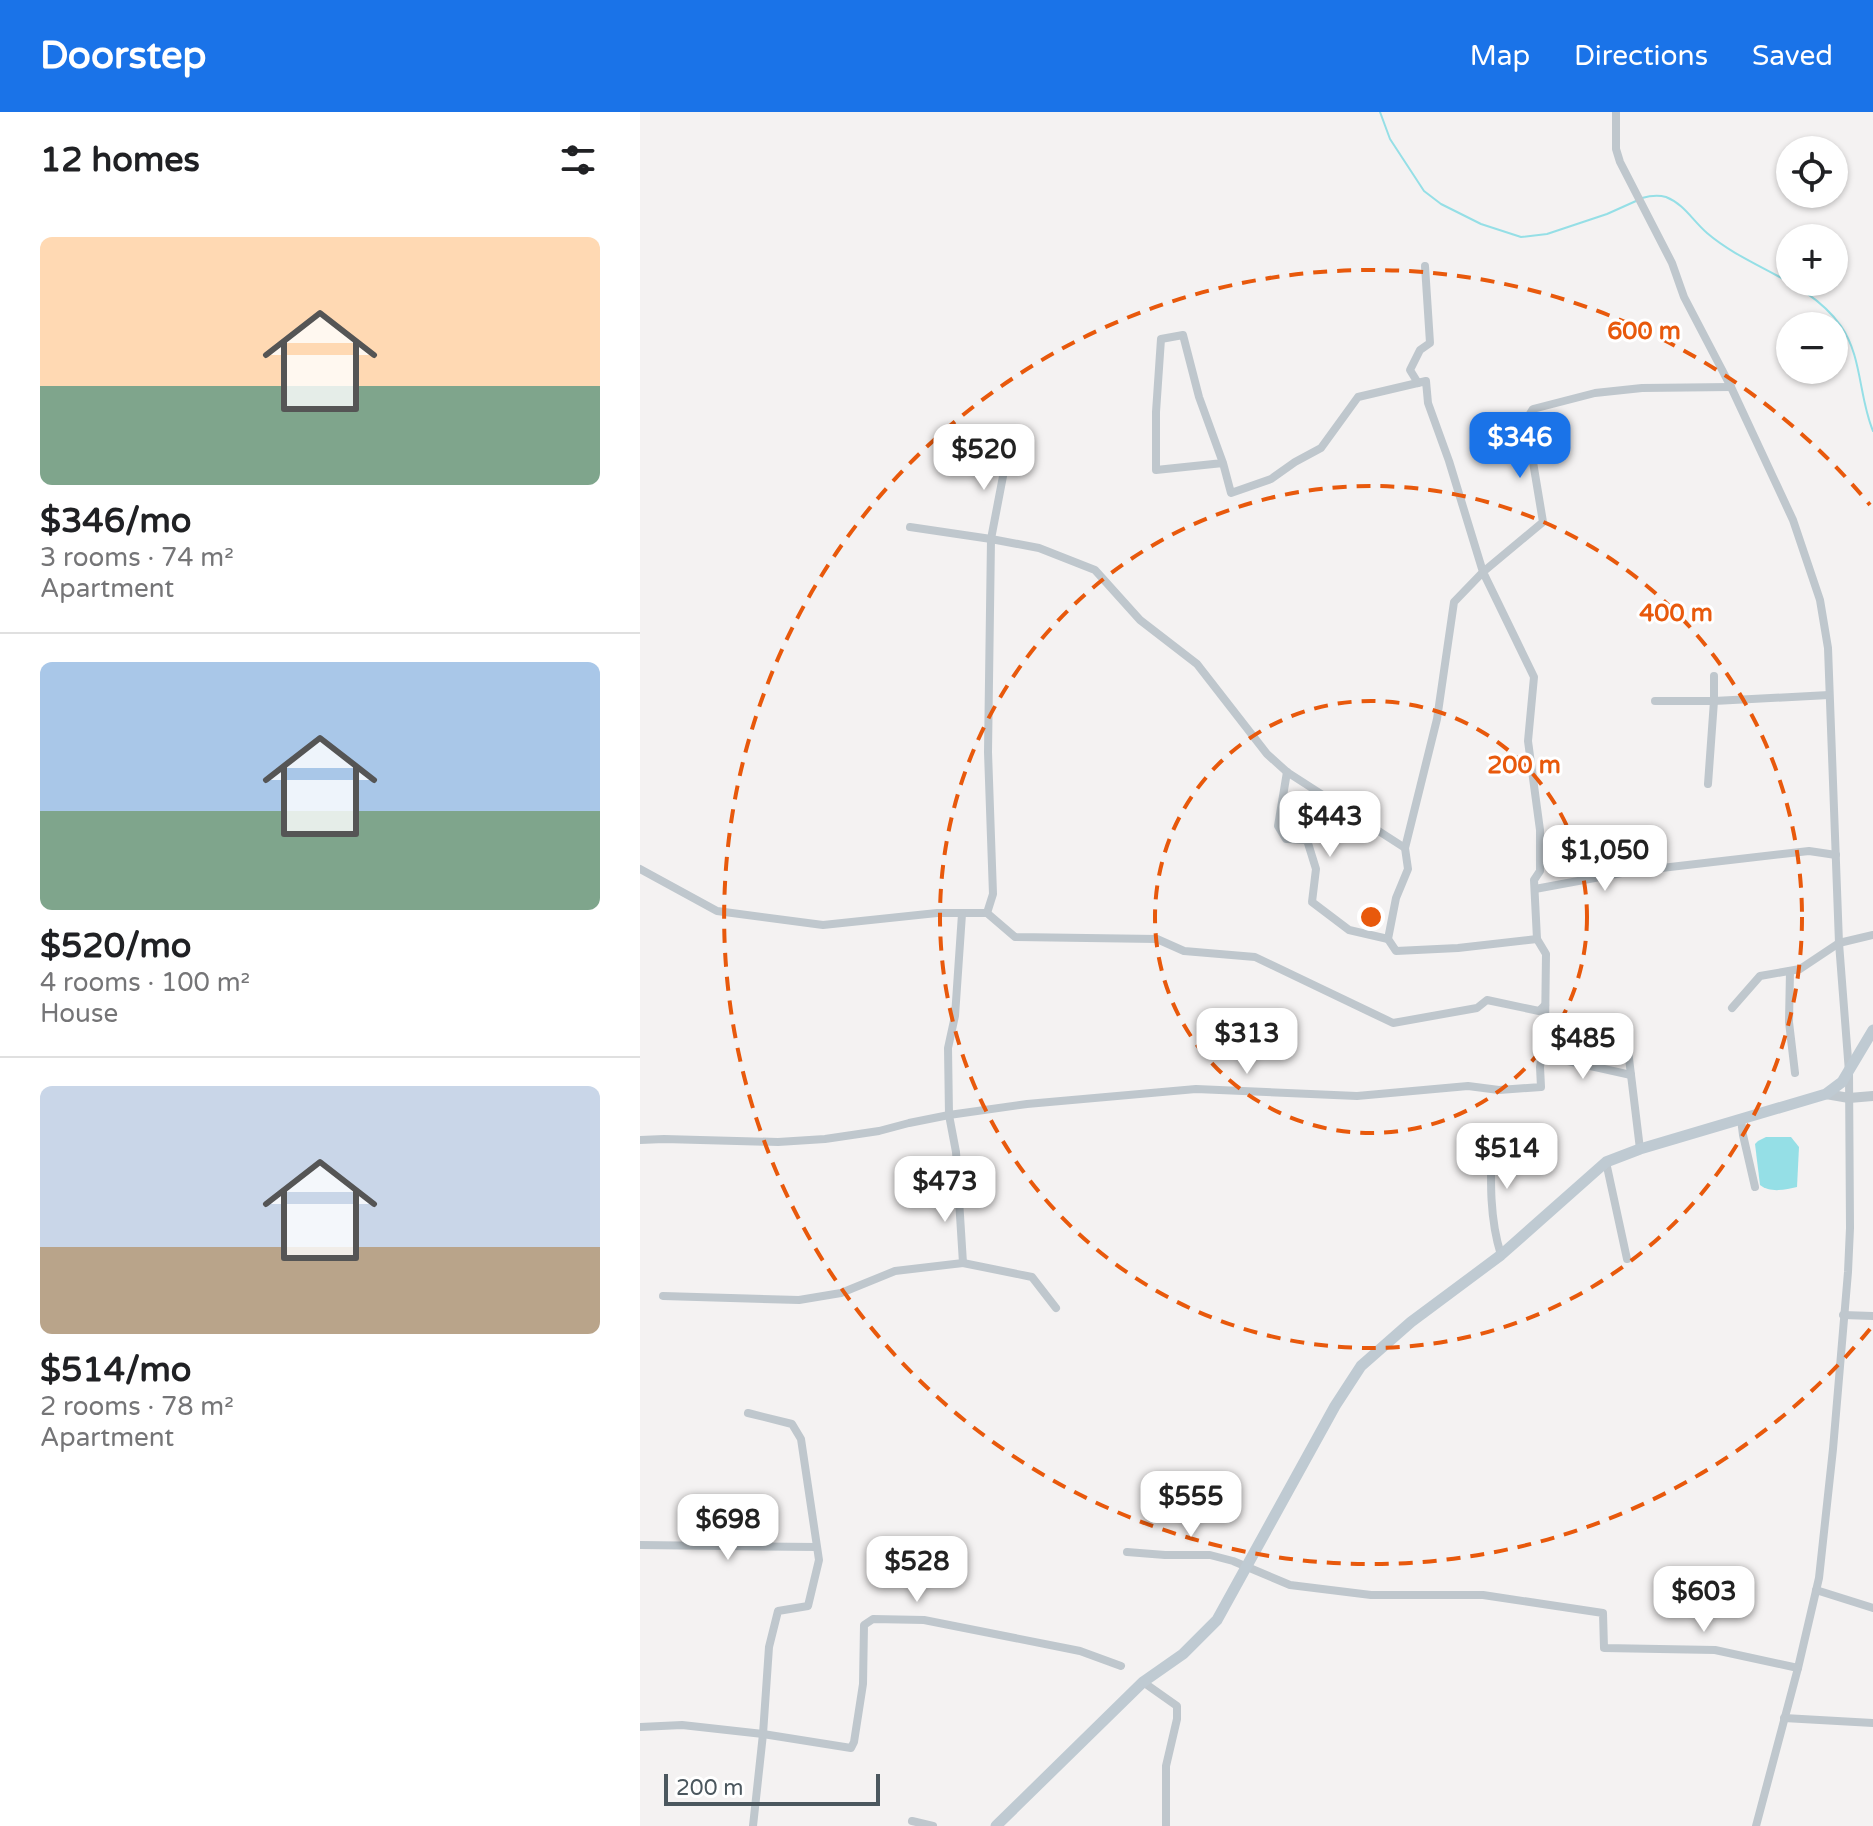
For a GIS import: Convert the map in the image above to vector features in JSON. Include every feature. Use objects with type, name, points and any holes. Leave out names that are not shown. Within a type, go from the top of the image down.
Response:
[{"type":"main road","points":[[996,1826],[1143,1682],[1183,1654],[1217,1620],[1335,1406],[1361,1366],[1411,1322],[1501,1255],[1606,1162],[1826,1094],[1842,1082],[1873,1030]]},
{"type":"street","points":[[1616,112],[1616,149],[1620,162],[1672,263],[1684,297],[1731,387],[1793,520],[1820,600],[1828,648],[1839,943],[1849,1072],[1850,1228],[1833,1449],[1816,1590],[1756,1826]]},
{"type":"street","points":[[1418,383],[1410,370],[1420,350],[1430,343],[1425,266]]},
{"type":"street","points":[[640,1140],[778,1142],[825,1139],[879,1131],[949,1115],[1027,1104],[1196,1089],[1357,1096],[1468,1086],[1499,1090],[1541,1087],[1546,954],[1537,939],[1534,880],[1540,871],[1540,830],[1528,741],[1534,677],[1483,572],[1428,403],[1426,381],[1358,397],[1321,448],[1271,479],[1231,493],[1223,463],[1199,397],[1183,335],[1161,339],[1156,470],[1223,463]]},
{"type":"street","points":[[1388,939],[1396,898],[1408,869],[1405,848],[1437,719],[1454,602],[1483,572],[1543,522],[1526,420],[1533,409],[1595,393],[1642,388],[1731,387]]},
{"type":"street","points":[[987,913],[993,894],[988,752],[991,539],[1008,450]]},
{"type":"street","points":[[910,527],[1039,548],[1095,570],[1140,620],[1197,664],[1267,754],[1287,772],[1405,848]]},
{"type":"street","points":[[1708,784],[1714,676]]},
{"type":"street","points":[[1655,701],[1829,695]]},
{"type":"street","points":[[1287,772],[1278,826],[1286,839],[1307,840],[1316,869],[1312,902],[1349,930],[1388,939],[1396,951],[1537,939]]},
{"type":"street","points":[[1535,889],[1627,872],[1809,851],[1836,855]]},
{"type":"street","points":[[640,869],[717,911],[823,925],[937,913],[987,913],[1015,937],[1157,939],[1184,951],[1255,957],[1393,1023],[1477,1008],[1487,1000],[1539,1011],[1545,1005]]},
{"type":"street","points":[[962,914],[955,1016],[948,1048],[949,1115],[956,1152],[963,1263]]},
{"type":"street","points":[[1732,1008],[1760,976],[1800,969],[1839,943],[1873,935]]},
{"type":"street","points":[[1790,971],[1789,1022],[1795,1073]]},
{"type":"street","points":[[1627,1042],[1640,1149]]},
{"type":"street","points":[[1541,1055],[1631,1075]]},
{"type":"street","points":[[1826,1094],[1849,1098],[1873,1096]]},
{"type":"street","points":[[1741,1119],[1755,1187]]},
{"type":"street","points":[[1492,1130],[1491,1196],[1495,1236],[1501,1255]]},
{"type":"street","points":[[1606,1162],[1627,1259]]},
{"type":"street","points":[[663,1296],[799,1300],[841,1293],[895,1271],[963,1263],[1032,1277],[1056,1308]]},
{"type":"street","points":[[1843,1315],[1873,1316]]},
{"type":"street","points":[[748,1413],[792,1424],[801,1439],[819,1560],[808,1606],[778,1611],[769,1647],[753,1826]]},
{"type":"street","points":[[640,1545],[816,1547]]},
{"type":"street","points":[[1127,1552],[1210,1555],[1233,1561],[1290,1585],[1371,1595],[1483,1595],[1603,1613],[1604,1648],[1715,1650],[1798,1668]]},
{"type":"street","points":[[1816,1590],[1873,1608]]},
{"type":"street","points":[[640,1727],[682,1725],[851,1748],[863,1684],[864,1625],[873,1619],[924,1620],[1080,1651],[1121,1666]]},
{"type":"street","points":[[1143,1682],[1177,1706],[1166,1766],[1166,1826]]},
{"type":"street","points":[[1784,1718],[1873,1723]]},
{"type":"street","points":[[912,1821],[933,1826]]},
{"type":"water","points":[[1766,1137],[1791,1137],[1799,1147],[1797,1187],[1773,1190],[1760,1185],[1755,1144]]},
{"type":"waterway","points":[[1380,112],[1390,139],[1424,191],[1441,204],[1481,224],[1521,237],[1547,234],[1636,201]]},
{"type":"waterway","points":[[1642,198],[1660,196],[1672,200],[1723,245],[1795,286],[1827,310],[1841,326],[1853,350],[1873,431]]}]
